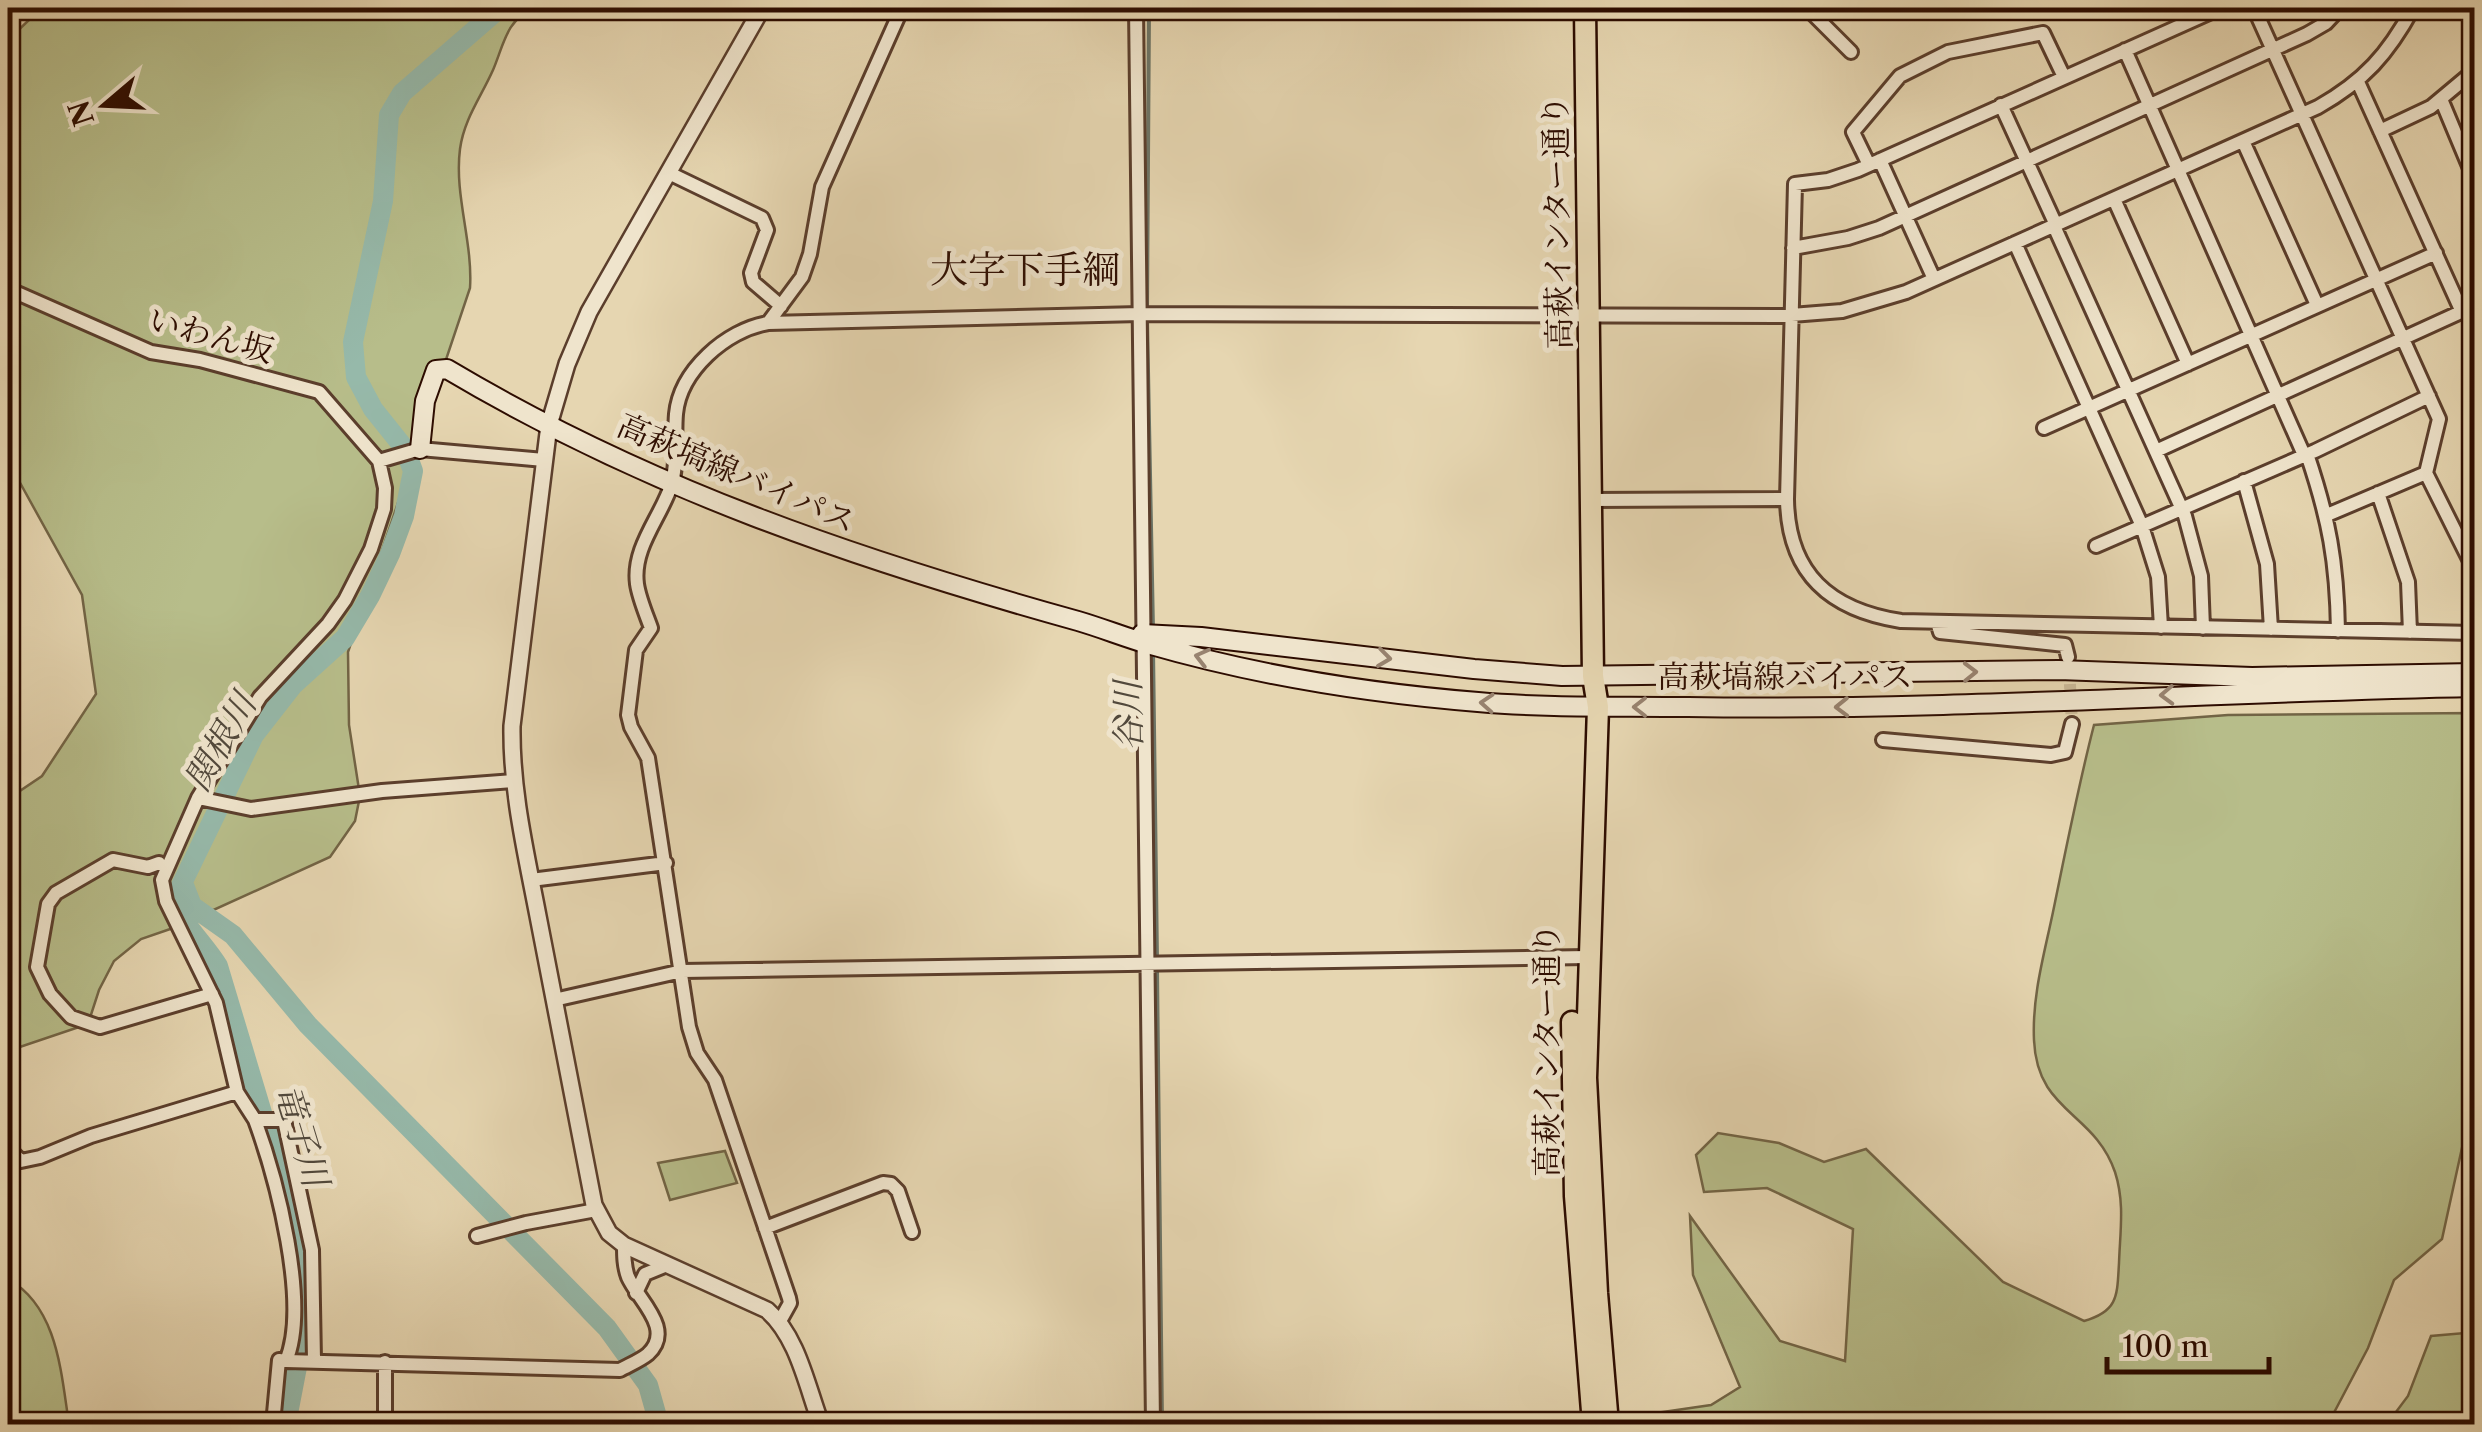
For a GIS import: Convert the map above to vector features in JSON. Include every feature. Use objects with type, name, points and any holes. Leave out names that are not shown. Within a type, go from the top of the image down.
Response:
[{"type":"main road","name":"高萩インター通り","points":[[1585,8],[1592,676],[1572,1078],[1576,1196],[1593,1424]]},
{"type":"main road","name":"高萩塙線バイパス","points":[[416,450],[425,401],[441,368],[672,484],[879,564],[1269,674],[1476,702],[1784,708],[2474,688]]},
{"type":"main road","name":"高萩塙線バイパス","points":[[1144,638],[1202,637],[1474,669],[1592,676],[2059,670],[2252,677],[2474,674]]},
{"type":"main road","name":"高萩インター通り","points":[[1580,957],[1608,1424]]},
{"type":"street","points":[[762,8],[578,336],[548,425],[512,726],[513,780],[596,1210],[609,1233],[624,1245],[767,1310],[780,1321],[821,1424]]},
{"type":"street","points":[[768,323],[802,277],[822,187],[902,8]]},
{"type":"street","points":[[1136,8],[1153,1424]]},
{"type":"street","points":[[1806,8],[1851,52]]},
{"type":"street","points":[[2220,8],[1874,162],[1828,180],[1795,184],[1787,499],[1792,544],[1813,580],[1844,606],[1876,617],[1937,622],[2474,633]]},
{"type":"street","points":[[2254,8],[2439,419],[2426,473],[2474,569]]},
{"type":"street","points":[[1793,248],[1848,238],[1905,216],[2320,27],[2340,8]]},
{"type":"street","points":[[780,1321],[790,1303],[715,1080],[693,1040],[648,758],[628,716],[636,650],[651,628],[637,584],[640,558],[672,484],[676,414],[682,390],[713,351],[741,332],[768,323],[1140,314],[1792,316],[1865,307],[2302,114],[2358,82],[2389,47],[2413,8]]},
{"type":"street","points":[[1934,279],[1905,216],[1853,132],[1897,78],[1948,52],[2043,34],[2064,78]]},
{"type":"street","points":[[2125,50],[2305,454],[2336,556],[2338,630]]},
{"type":"street","points":[[2380,131],[2442,99],[2474,71]]},
{"type":"street","points":[[2156,451],[2468,309],[2436,253],[2358,82]]},
{"type":"street","points":[[2442,99],[2474,178]]},
{"type":"street","points":[[2001,106],[2182,508],[2201,576],[2203,628]]},
{"type":"street","points":[[2243,141],[2317,305]]},
{"type":"street","points":[[668,173],[762,218],[767,230],[752,282],[781,306]]},
{"type":"street","points":[[2114,199],[2188,364]]},
{"type":"street","points":[[8,211],[12,223],[8,250]]},
{"type":"street","points":[[2014,243],[2142,526],[2158,578],[2161,627]]},
{"type":"street","points":[[2044,428],[2436,253]]},
{"type":"street","name":"いわん坂","points":[[8,289],[152,352],[200,360],[319,392],[383,459]]},
{"type":"street","points":[[2096,546],[2428,396]]},
{"type":"street","points":[[286,1361],[293,1344],[291,1256],[271,1164],[255,1120],[237,1092],[232,1059],[212,994],[166,902],[162,880],[260,697],[345,600],[371,549],[384,509],[383,459],[416,450],[544,460]]},
{"type":"street","points":[[2326,515],[2426,473]]},
{"type":"street","points":[[2244,481],[2267,564],[2271,629]]},
{"type":"street","points":[[2378,493],[2408,582],[2410,632]]},
{"type":"street","points":[[1590,500],[1787,499]]},
{"type":"street","points":[[1937,622],[1940,632],[2065,645],[2068,657]]},
{"type":"street","points":[[1882,740],[2051,755],[2065,752],[2072,724]]},
{"type":"street","points":[[206,798],[250,809],[382,791],[513,780]]},
{"type":"street","points":[[159,862],[148,867],[112,860],[56,894],[48,904],[37,968],[50,994],[70,1017],[100,1027],[212,994]]},
{"type":"street","points":[[531,880],[666,863]]},
{"type":"street","points":[[554,1000],[682,971],[1580,957]]},
{"type":"street","points":[[8,1148],[21,1160],[40,1157],[91,1136],[237,1092]]},
{"type":"street","points":[[255,1120],[284,1120],[297,1170],[312,1250],[312,1360]]},
{"type":"street","points":[[765,1228],[883,1183],[898,1191],[912,1232]]},
{"type":"street","points":[[477,1236],[596,1210]]},
{"type":"street","points":[[274,1424],[279,1360],[620,1370],[649,1354],[658,1328],[624,1265],[624,1245]]},
{"type":"street","points":[[636,1292],[645,1274],[667,1265]]},
{"type":"street","points":[[385,1362],[385,1424]]},
{"type":"green space","points":[[34,8],[533,8],[507,34],[462,138],[459,184],[470,288],[348,652],[349,725],[360,796],[355,821],[330,857],[141,939],[114,961],[88,1024],[8,1051],[8,799],[42,776],[96,694],[82,595],[8,461],[8,40],[29,20]]},
{"type":"green space","points":[[2474,713],[2474,1093],[2442,1239],[2394,1280],[2368,1348],[2328,1424],[1621,1424],[1621,1418],[1711,1405],[1740,1387],[1693,1275],[1690,1216],[1780,1341],[1845,1361],[1853,1229],[1767,1188],[1704,1192],[1696,1155],[1718,1133],[1779,1143],[1824,1162],[1866,1149],[2003,1282],[2084,1321],[2110,1307],[2118,1284],[2121,1229],[2115,1172],[2094,1136],[2045,1083],[2037,1064],[2034,1040],[2039,976],[2094,725],[2228,715]]},
{"type":"green space","points":[[725,1151],[737,1183],[670,1200],[658,1163]]},
{"type":"green space","points":[[8,1279],[38,1306],[47,1324],[59,1363],[69,1424],[8,1424]]},
{"type":"green space","points":[[2465,1333],[2474,1343],[2474,1424],[2387,1424],[2408,1396],[2431,1336]]},
{"type":"waterway","name":"関根川","points":[[286,1424],[301,1346],[302,1280],[296,1226],[218,966],[174,900],[254,735],[293,685],[345,638],[370,596],[404,516],[413,471],[405,449],[373,409],[356,377],[353,342],[383,201],[389,115],[402,93],[500,8]]},
{"type":"waterway","name":"谷川","points":[[1147,310],[1149,8]]},
{"type":"waterway","name":"谷川","points":[[1147,319],[1153,630]]},
{"type":"waterway","name":"谷川","points":[[1153,649],[1157,960]]},
{"type":"waterway","name":"関根川","points":[[183,883],[192,906],[233,935],[308,1025],[607,1328],[648,1385],[659,1424]]},
{"type":"waterway","name":"谷川","points":[[1157,969],[1162,1424]]},
{"type":"tunnel","points":[[2069,666],[2072,724]]},
{"type":"district","name":"大字下手綱","points":[[1025,269]]},
{"type":"water label","name":"竜子川","points":[[302,1135]]}]
